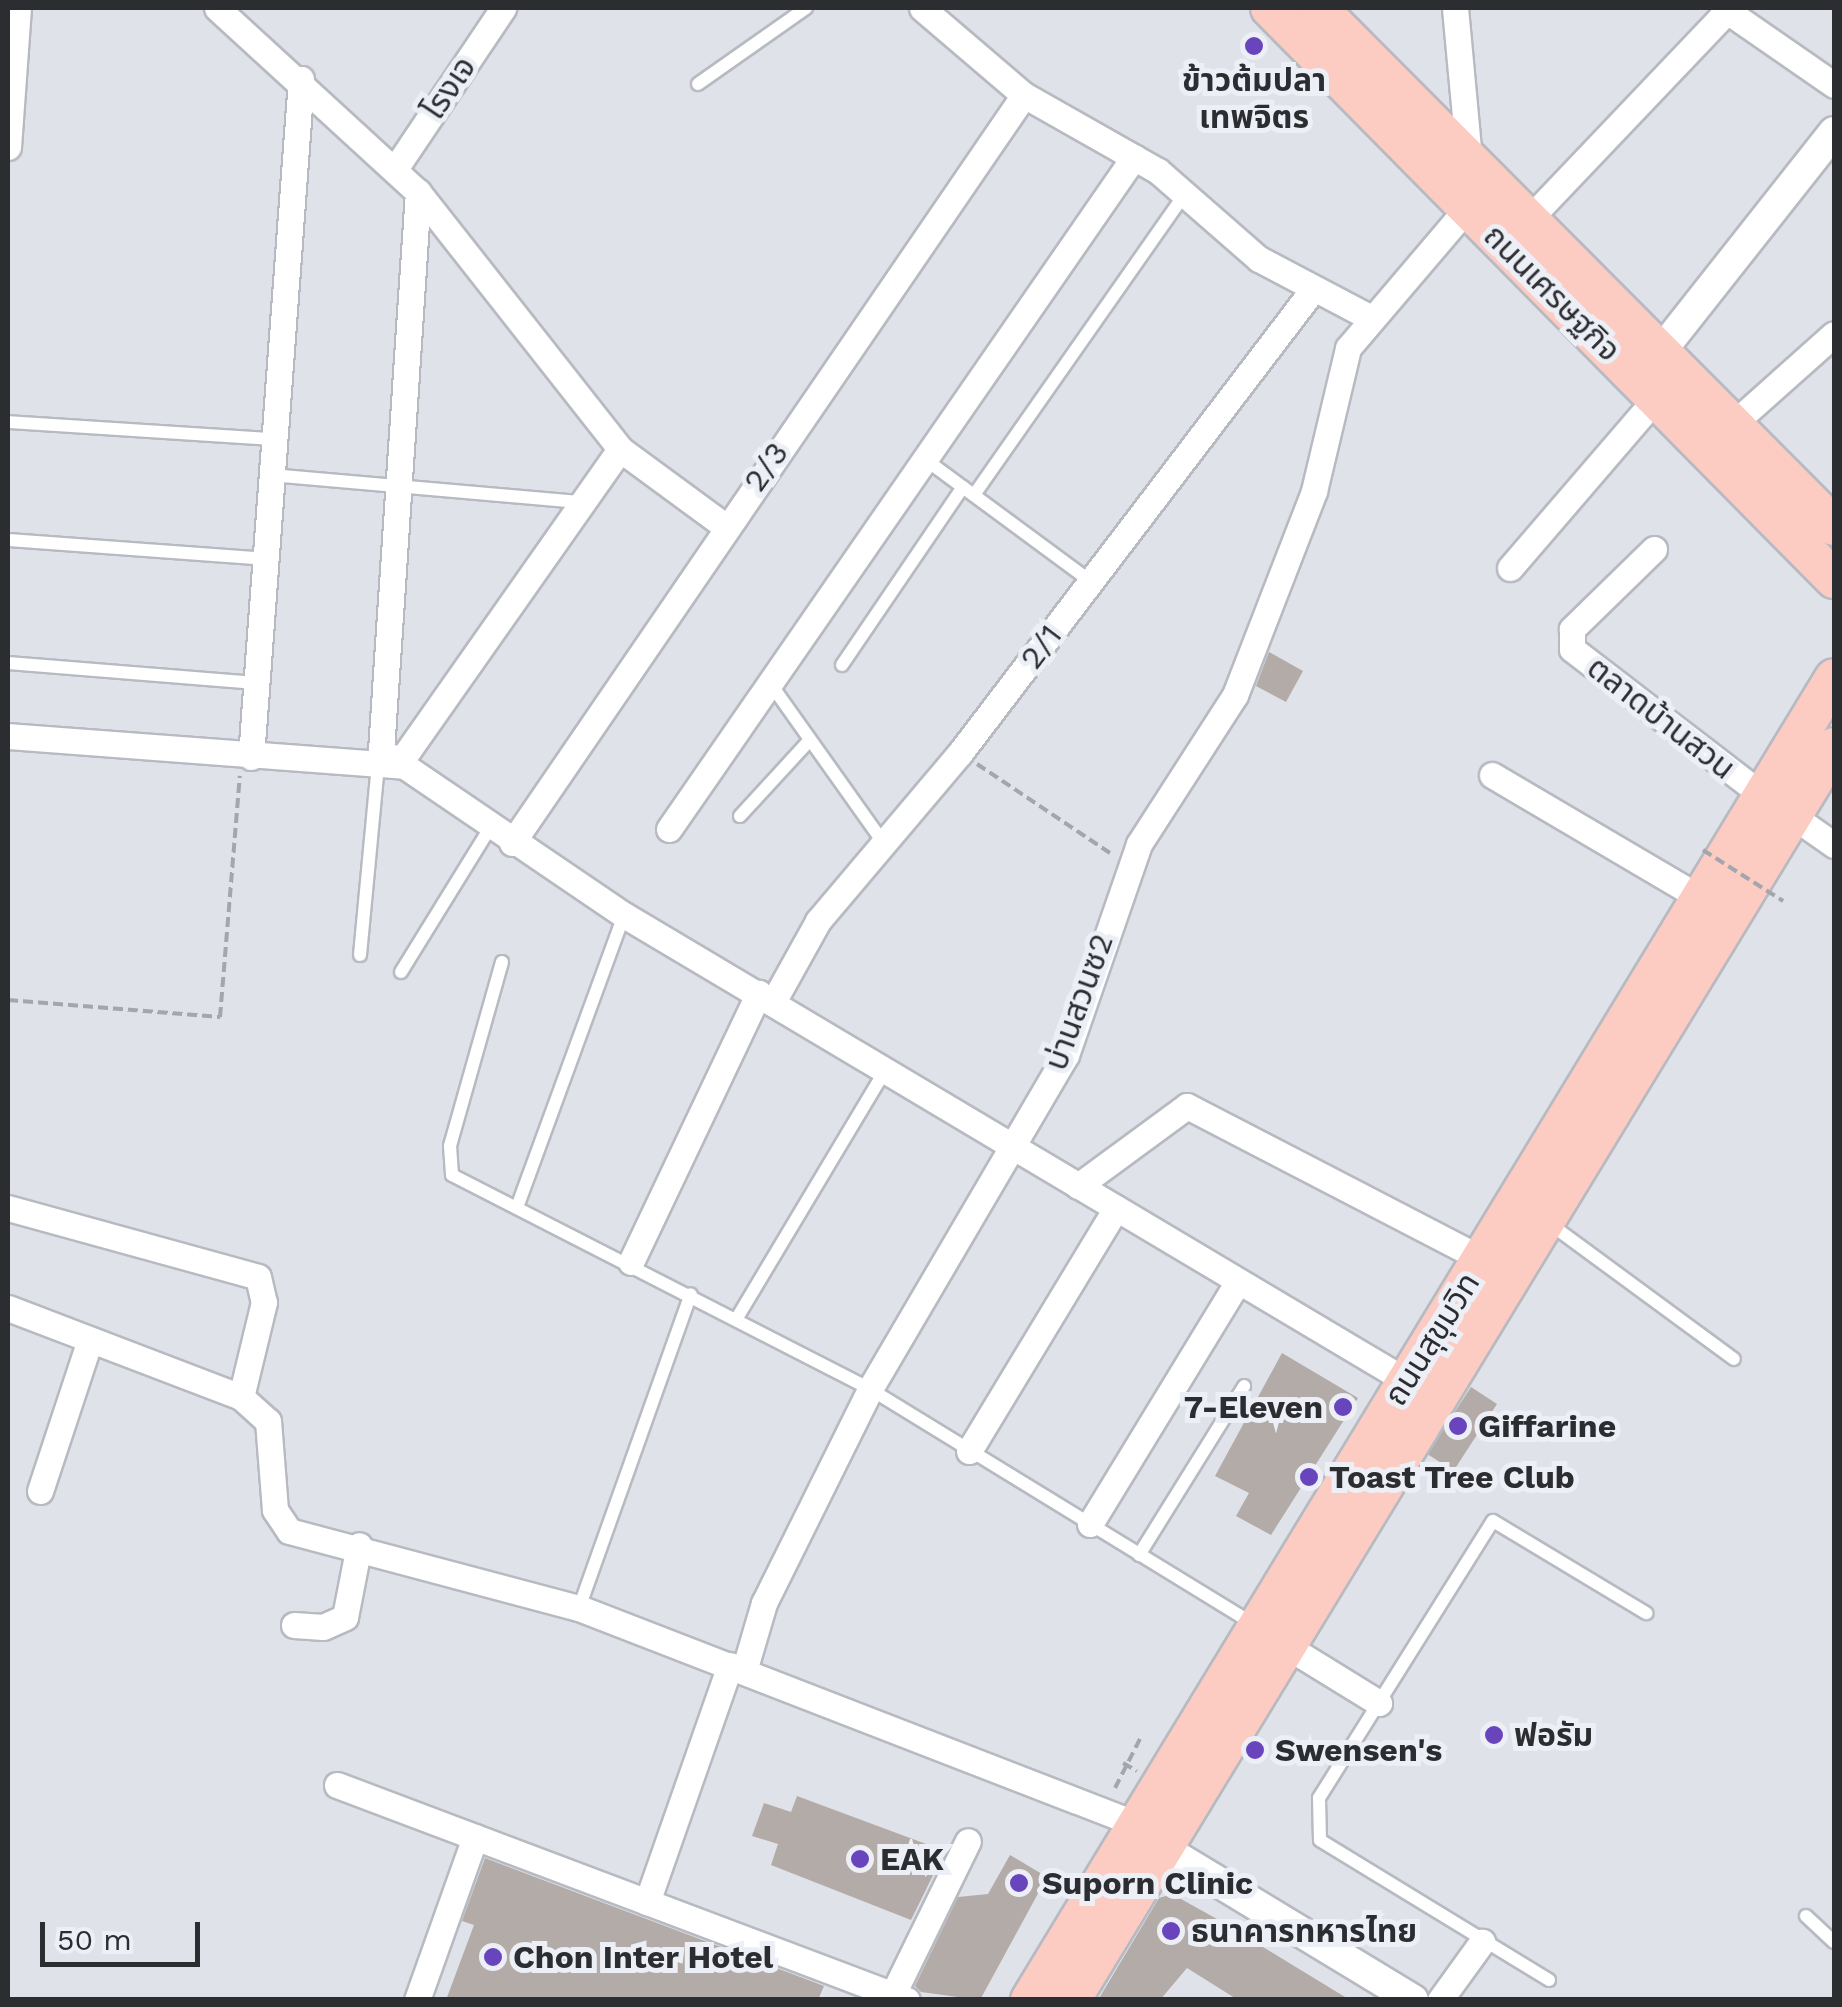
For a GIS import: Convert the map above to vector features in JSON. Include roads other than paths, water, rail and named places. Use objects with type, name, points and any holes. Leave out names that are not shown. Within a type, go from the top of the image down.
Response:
[{"type":"main road","name":"ถนนเศรษฐกิจ","points":[[1270,8],[1834,579]]},
{"type":"main road","name":"ถนนเศรษฐกิจ","points":[[1318,8],[1834,526]]},
{"type":"main road","name":"ถนนสุขุมวิท","points":[[1071,2000],[1256,1625],[1834,678]]},
{"type":"main road","name":"ถนนสุขุมวิท","points":[[1030,2000],[1288,1647],[1550,1223],[1834,747]]},
{"type":"street","points":[[8,147],[18,8]]},
{"type":"street","points":[[217,8],[301,79],[418,192],[620,450],[725,526]]},
{"type":"street","name":"โรงเจ","points":[[394,169],[504,8]]},
{"type":"street","points":[[922,8],[1024,94],[1134,157],[1312,292],[1369,317]]},
{"type":"street","points":[[1454,8],[1468,158]]},
{"type":"street","points":[[1529,219],[1726,9],[1834,85]]},
{"type":"street","points":[[246,757],[256,684],[301,79]]},
{"type":"street","name":"2/3","points":[[512,843],[725,526],[1024,94]]},
{"type":"street","points":[[1661,351],[1834,132]]},
{"type":"street","points":[[669,829],[1134,157]]},
{"type":"street","points":[[388,764],[376,724],[418,192]]},
{"type":"street","name":"บ่านสวนซ2","points":[[646,1902],[764,1603],[870,1389],[1066,1055],[1130,866],[1235,695],[1314,490],[1348,348],[1369,317],[1468,208]]},
{"type":"street","name":"2/1","points":[[631,1262],[766,997],[818,921],[882,839],[960,754],[1312,292]]},
{"type":"street","points":[[1732,424],[1834,334]]},
{"type":"street","points":[[1510,568],[1656,398]]},
{"type":"street","points":[[388,764],[620,450]]},
{"type":"street","name":"ตลาดบ้านสวน","points":[[1654,549],[1572,629],[1572,649],[1762,795]]},
{"type":"street","points":[[8,736],[246,757],[388,764],[624,915],[1404,1380]]},
{"type":"street","points":[[1492,775],[1699,897]]},
{"type":"street","points":[[1794,817],[1834,845]]},
{"type":"street","points":[[1078,1186],[1188,1106],[1482,1260]]},
{"type":"street","points":[[8,1208],[258,1276],[264,1302],[242,1397]]},
{"type":"street","points":[[970,1451],[1116,1208]]},
{"type":"street","points":[[1090,1524],[1238,1282]]},
{"type":"street","points":[[8,1308],[242,1397],[272,1431],[278,1524],[579,1608],[1152,1837],[1413,2000]]},
{"type":"street","points":[[40,1491],[90,1340]]},
{"type":"street","points":[[294,1625],[324,1627],[345,1616],[359,1546]]},
{"type":"street","points":[[1288,1647],[1379,1703]]},
{"type":"street","points":[[337,1785],[646,1902],[850,1990],[900,1997],[968,1841]]},
{"type":"street","points":[[417,2000],[475,1837]]},
{"type":"street","points":[[1440,2000],[1482,1942]]},
{"type":"lane","points":[[698,84],[806,8]]},
{"type":"lane","points":[[842,665],[1185,194]]},
{"type":"lane","points":[[8,422],[274,440]]},
{"type":"lane","points":[[926,460],[1090,581]]},
{"type":"lane","points":[[271,475],[583,502]]},
{"type":"lane","points":[[8,540],[265,559]]},
{"type":"lane","points":[[8,662],[256,684]]},
{"type":"lane","points":[[770,682],[882,839]]},
{"type":"lane","points":[[740,816],[810,740]]},
{"type":"lane","points":[[360,955],[388,764]]},
{"type":"lane","points":[[400,972],[490,828]]},
{"type":"lane","points":[[519,1202],[624,915]]},
{"type":"lane","points":[[502,962],[449,1168],[459,1181],[519,1202],[870,1389],[1256,1625]]},
{"type":"lane","points":[[737,1318],[886,1069]]},
{"type":"lane","points":[[1550,1223],[1734,1358]]},
{"type":"lane","points":[[579,1608],[691,1294]]},
{"type":"lane","points":[[1139,1554],[1244,1386]]},
{"type":"lane","points":[[1549,1980],[1320,1840],[1320,1798],[1493,1521],[1646,1613]]},
{"type":"lane","points":[[1806,1916],[1834,1942]]},
{"type":"place","name":"ข้าวต้มปลา เทพจิตร","points":[[1254,46]]},
{"type":"place","name":"7-Eleven","points":[[1343,1407]]},
{"type":"place","name":"Giffarine","points":[[1458,1426]]},
{"type":"place","name":"Toast Tree Club","points":[[1309,1477]]},
{"type":"place","name":"ฟอรัม","points":[[1494,1735]]},
{"type":"place","name":"Swensen's","points":[[1255,1750]]},
{"type":"place","name":"EAK","points":[[860,1859]]},
{"type":"place","name":"Suporn Clinic","points":[[1019,1883]]},
{"type":"place","name":"ธนาคารทหารไทย","points":[[1171,1931]]},
{"type":"place","name":"Chon Inter Hotel","points":[[493,1957]]}]
